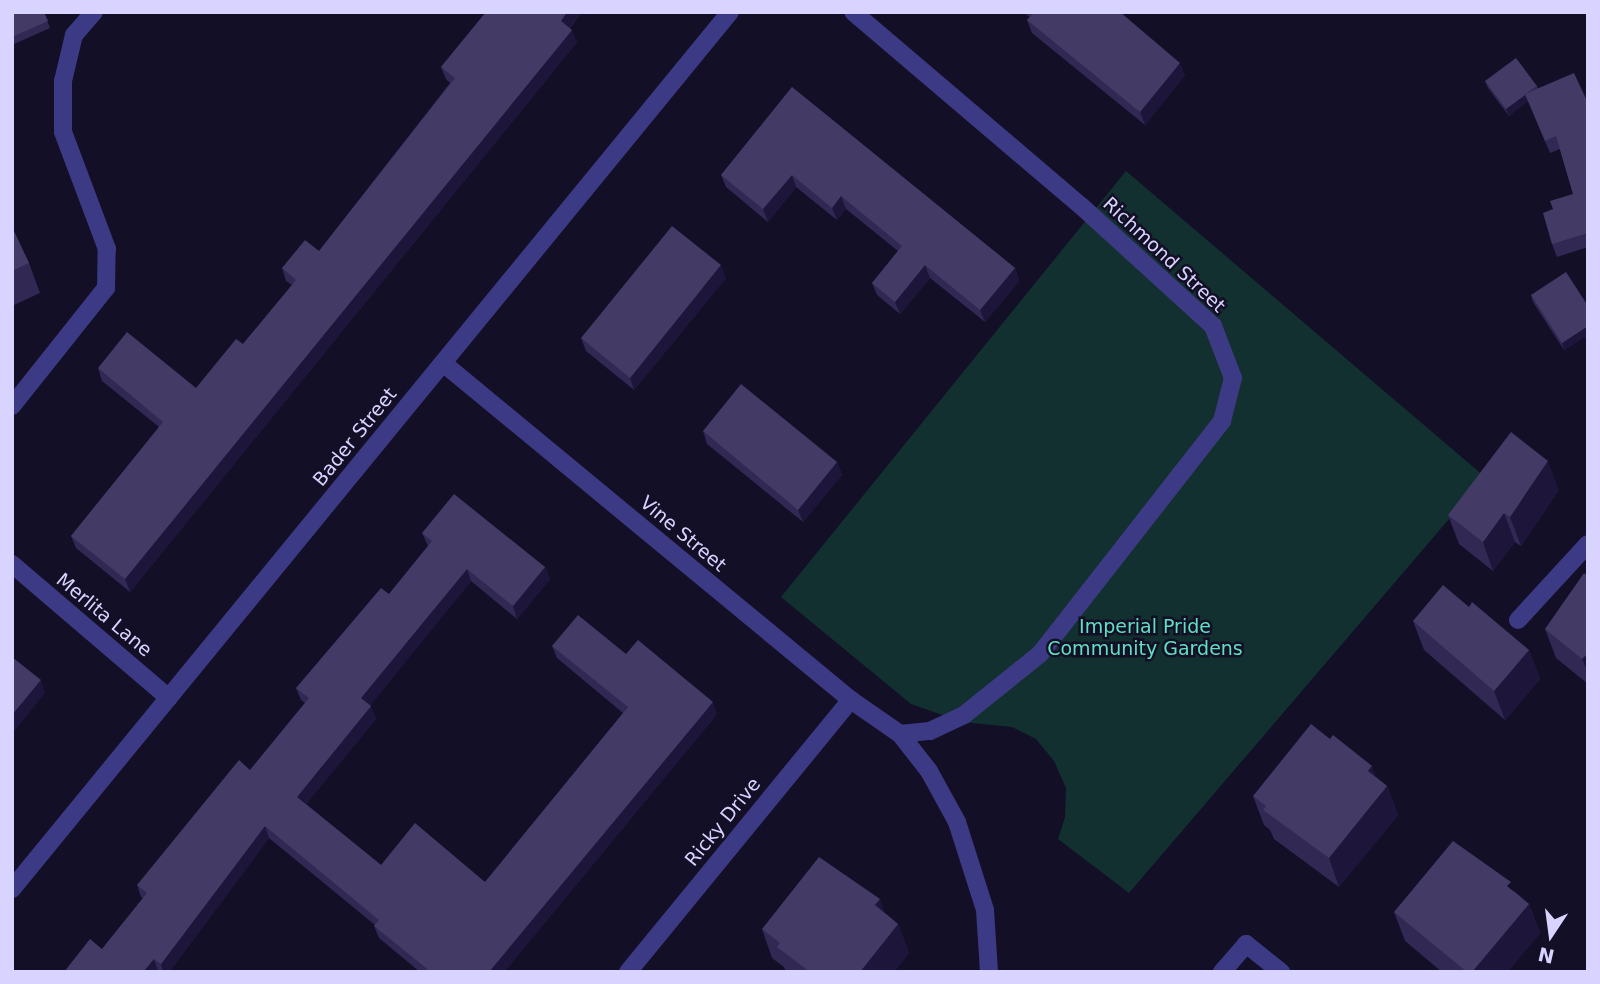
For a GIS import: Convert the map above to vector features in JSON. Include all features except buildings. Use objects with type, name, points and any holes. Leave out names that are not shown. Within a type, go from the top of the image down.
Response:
[{"type":"street","points":[[12,406],[106,288],[107,249],[63,132],[63,81],[74,36],[94,12]]},
{"type":"street","name":"Bader Street","points":[[12,889],[730,12]]},
{"type":"street","name":"Richmond Street","points":[[853,12],[1081,206],[1213,326],[1233,378],[1222,421],[1040,654],[964,715],[930,731],[900,734]]},
{"type":"street","name":"Vine Street","points":[[443,363],[851,700],[900,734],[929,771],[957,822],[985,910],[989,972]]},
{"type":"street","points":[[1518,620],[1588,544]]},
{"type":"street","name":"Merlita Lane","points":[[12,564],[169,698]]},
{"type":"street","name":"Ricky Drive","points":[[628,972],[851,700]]},
{"type":"street","points":[[1222,972],[1246,944],[1280,972]]},
{"type":"green space","name":"Imperial Pride Community Gardens","points":[[1126,171],[1485,477],[1129,893],[1058,839],[1065,817],[1066,788],[1054,761],[1036,739],[1012,727],[962,722],[911,704],[781,597]]}]
